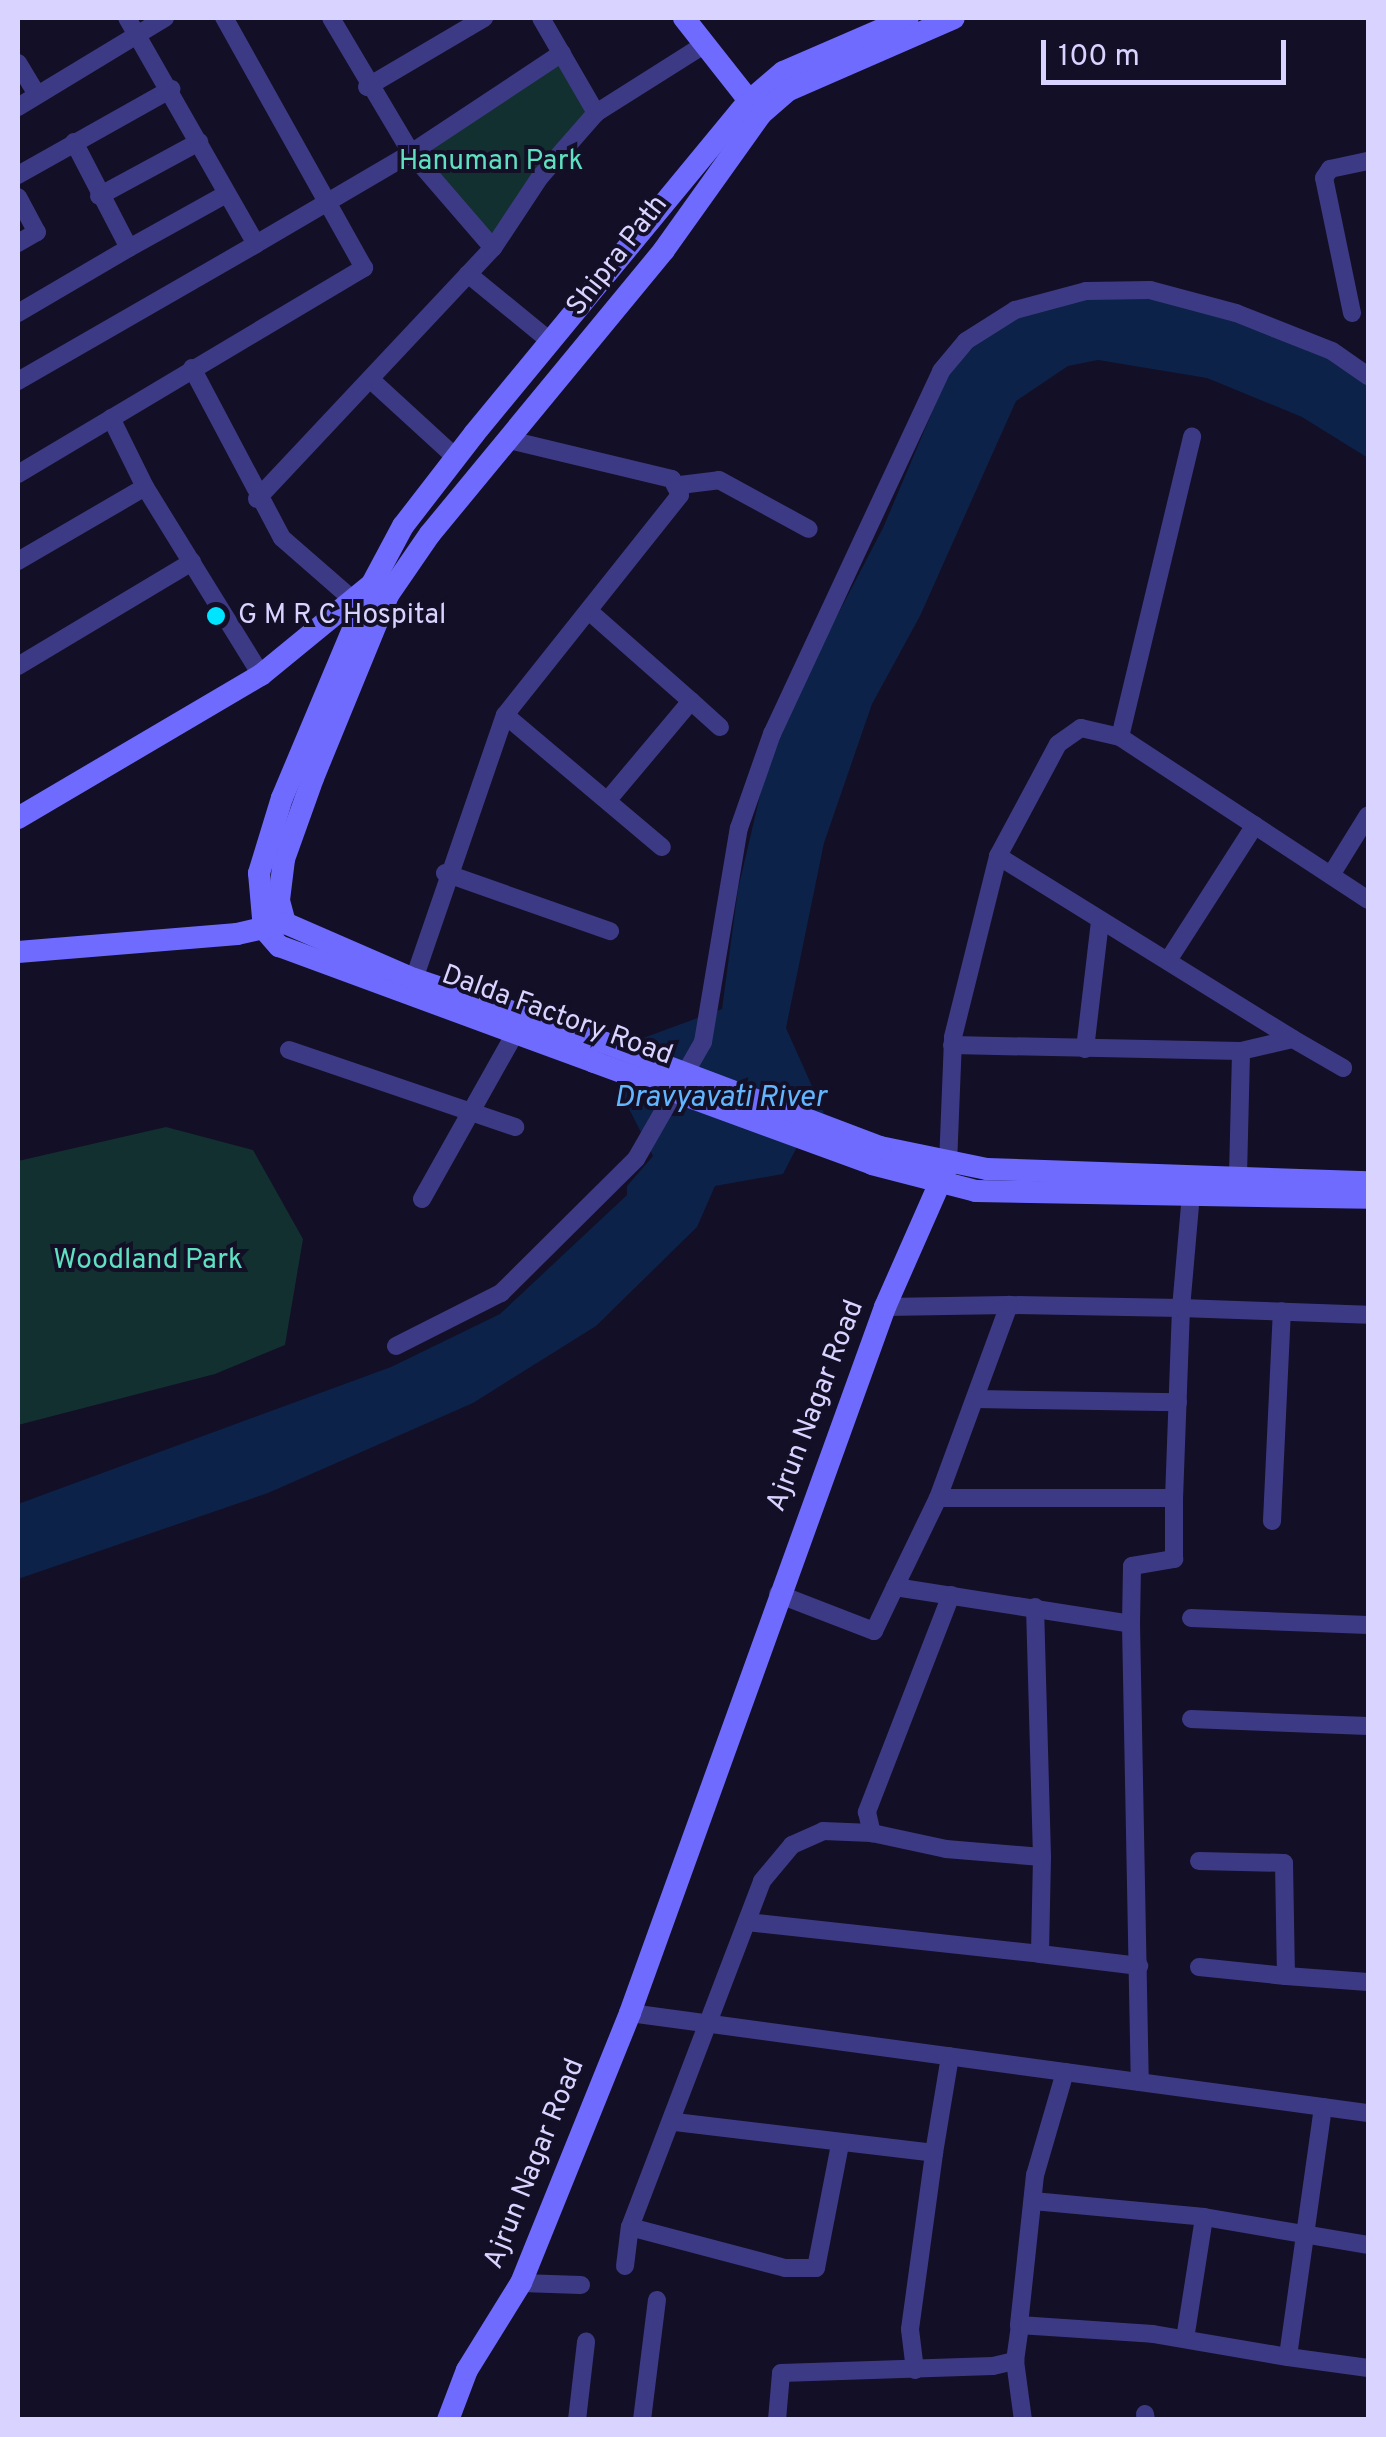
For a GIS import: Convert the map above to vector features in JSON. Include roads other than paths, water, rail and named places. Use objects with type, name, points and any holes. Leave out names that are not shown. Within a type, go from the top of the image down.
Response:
[{"type":"street","points":[[128,18],[256,244]]},
{"type":"street","points":[[18,106],[165,18]]},
{"type":"street","points":[[18,474],[364,268],[224,18]]},
{"type":"street","points":[[367,87],[484,18]]},
{"type":"street","points":[[541,18],[596,113]]},
{"type":"street","name":"Shipra Path","points":[[18,818],[261,675],[372,584],[403,526],[456,457],[783,72],[908,18]]},
{"type":"street","name":"Shipra Path","points":[[275,926],[284,858],[396,582],[664,250],[755,108],[954,18]]},
{"type":"street","points":[[335,19],[367,87],[411,153],[494,248]]},
{"type":"street","points":[[692,20],[755,108]]},
{"type":"street","points":[[257,499],[494,248],[540,177],[596,113],[706,44]]},
{"type":"street","points":[[18,381],[411,153],[562,53]]},
{"type":"street","points":[[18,63],[38,95]]},
{"type":"street","points":[[18,174],[171,89]]},
{"type":"street","points":[[74,142],[129,248]]},
{"type":"street","points":[[100,196],[199,142]]},
{"type":"street","points":[[1352,313],[1324,178],[1330,169],[1368,161]]},
{"type":"street","points":[[18,312],[226,194]]},
{"type":"street","points":[[18,197],[38,232],[18,243]]},
{"type":"street","points":[[468,274],[552,342]]},
{"type":"street","points":[[396,1346],[501,1294],[636,1159],[704,1042],[739,828],[772,734],[935,383],[966,341],[1015,310],[1086,291],[1150,290],[1236,313],[1316,344],[1368,376]]},
{"type":"street","points":[[192,368],[257,499],[310,569],[352,598]]},
{"type":"street","points":[[370,379],[456,457]]},
{"type":"street","points":[[111,418],[145,487],[261,675]]},
{"type":"street","points":[[1192,438],[1120,736],[1368,900]]},
{"type":"street","points":[[510,440],[680,485],[719,480],[810,528]]},
{"type":"street","points":[[414,979],[445,873],[505,715],[680,495],[680,485]]},
{"type":"street","points":[[18,561],[145,487]]},
{"type":"street","points":[[18,666],[192,562]]},
{"type":"street","points":[[275,926],[259,873],[276,816],[372,584],[396,582]]},
{"type":"street","points":[[590,612],[720,727]]},
{"type":"street","points":[[608,800],[691,701]]},
{"type":"street","points":[[505,715],[662,847]]},
{"type":"street","name":"Ajrun Nagar Road","points":[[448,2420],[467,2370],[520,2283],[630,2013],[885,1306],[943,1174],[952,1045],[998,856],[1058,744],[1081,728],[1120,736]]},
{"type":"street","points":[[1331,875],[1368,815]]},
{"type":"street","points":[[1169,959],[1256,826]]},
{"type":"street","points":[[998,856],[1343,1068]]},
{"type":"street","points":[[445,873],[610,931]]},
{"type":"street","points":[[1085,1049],[1100,922]]},
{"type":"street","name":"Dalda Factory Road","points":[[18,952],[275,926],[599,1053],[876,1155],[943,1174],[976,1191],[1368,1198]]},
{"type":"street","name":"Dalda Factory Road","points":[[275,926],[279,946],[514,1035],[599,1053]]},
{"type":"street","points":[[422,1198],[472,1116],[514,1035]]},
{"type":"street","points":[[952,1045],[1242,1052],[1292,1039]]},
{"type":"street","points":[[289,1050],[472,1116],[515,1127]]},
{"type":"street","points":[[1238,1176],[1242,1052]]},
{"type":"street","name":"Dalda Factory Road","points":[[943,1174],[1238,1176],[1368,1182]]},
{"type":"street","points":[[1140,2082],[1132,1566],[1174,1559],[1181,1308],[1192,1194]]},
{"type":"street","points":[[778,1594],[874,1631],[938,1498],[1009,1305]]},
{"type":"street","points":[[885,1306],[1009,1305],[1368,1314]]},
{"type":"street","points":[[1272,1521],[1282,1312]]},
{"type":"street","points":[[976,1399],[1178,1402]]},
{"type":"street","points":[[938,1498],[1174,1498]]},
{"type":"street","points":[[895,1587],[1131,1624]]},
{"type":"street","points":[[872,1833],[867,1812],[874,1782],[951,1595]]},
{"type":"street","points":[[1035,1607],[1042,1857],[1040,1954]]},
{"type":"street","points":[[1190,1618],[1368,1625]]},
{"type":"street","points":[[1191,1719],[1368,1726]]},
{"type":"street","points":[[624,2266],[630,2227],[675,2122],[762,1881],[792,1844],[823,1831],[872,1833],[946,1849],[1042,1857]]},
{"type":"street","points":[[1199,1861],[1284,1864],[1286,1976]]},
{"type":"street","points":[[747,1922],[1139,1966]]},
{"type":"street","points":[[1199,1967],[1368,1982]]},
{"type":"street","points":[[630,2013],[1368,2113]]},
{"type":"street","points":[[915,2370],[910,2329],[950,2056]]},
{"type":"street","points":[[1023,2420],[1016,2361],[1033,2201],[1065,2072]]},
{"type":"street","points":[[1288,2357],[1323,2107]]},
{"type":"street","points":[[675,2122],[934,2152]]},
{"type":"street","points":[[630,2227],[785,2268],[816,2268],[840,2144]]},
{"type":"street","points":[[1033,2201],[1204,2217],[1368,2245]]},
{"type":"street","points":[[1185,2339],[1204,2217]]},
{"type":"street","points":[[520,2283],[580,2285]]},
{"type":"street","points":[[642,2420],[657,2300]]},
{"type":"street","points":[[1020,2325],[1185,2339],[1368,2368]]},
{"type":"street","points":[[578,2420],[586,2342]]},
{"type":"street","points":[[776,2420],[781,2373],[915,2370],[1016,2361]]},
{"type":"water","name":"Dravyavati River","points":[[1109,292],[1253,315],[1368,379],[1368,458],[1302,417],[1207,378],[1098,360],[1068,366],[1016,401],[920,616],[872,704],[824,843],[786,1028],[824,1113],[813,1116],[783,1174],[715,1186],[697,1227],[596,1326],[473,1403],[268,1493],[18,1579],[18,1504],[391,1367],[500,1314],[627,1195],[627,1186],[653,1156],[621,1093],[635,1041],[722,1009],[738,889],[762,787],[792,702],[883,528],[950,370],[998,323]]},
{"type":"place","name":"G M R C Hospital","points":[[216,616]]},
{"type":"park label","name":"Hanuman Park","points":[[491,162]]},
{"type":"park label","name":"Woodland Park","points":[[148,1261]]}]
